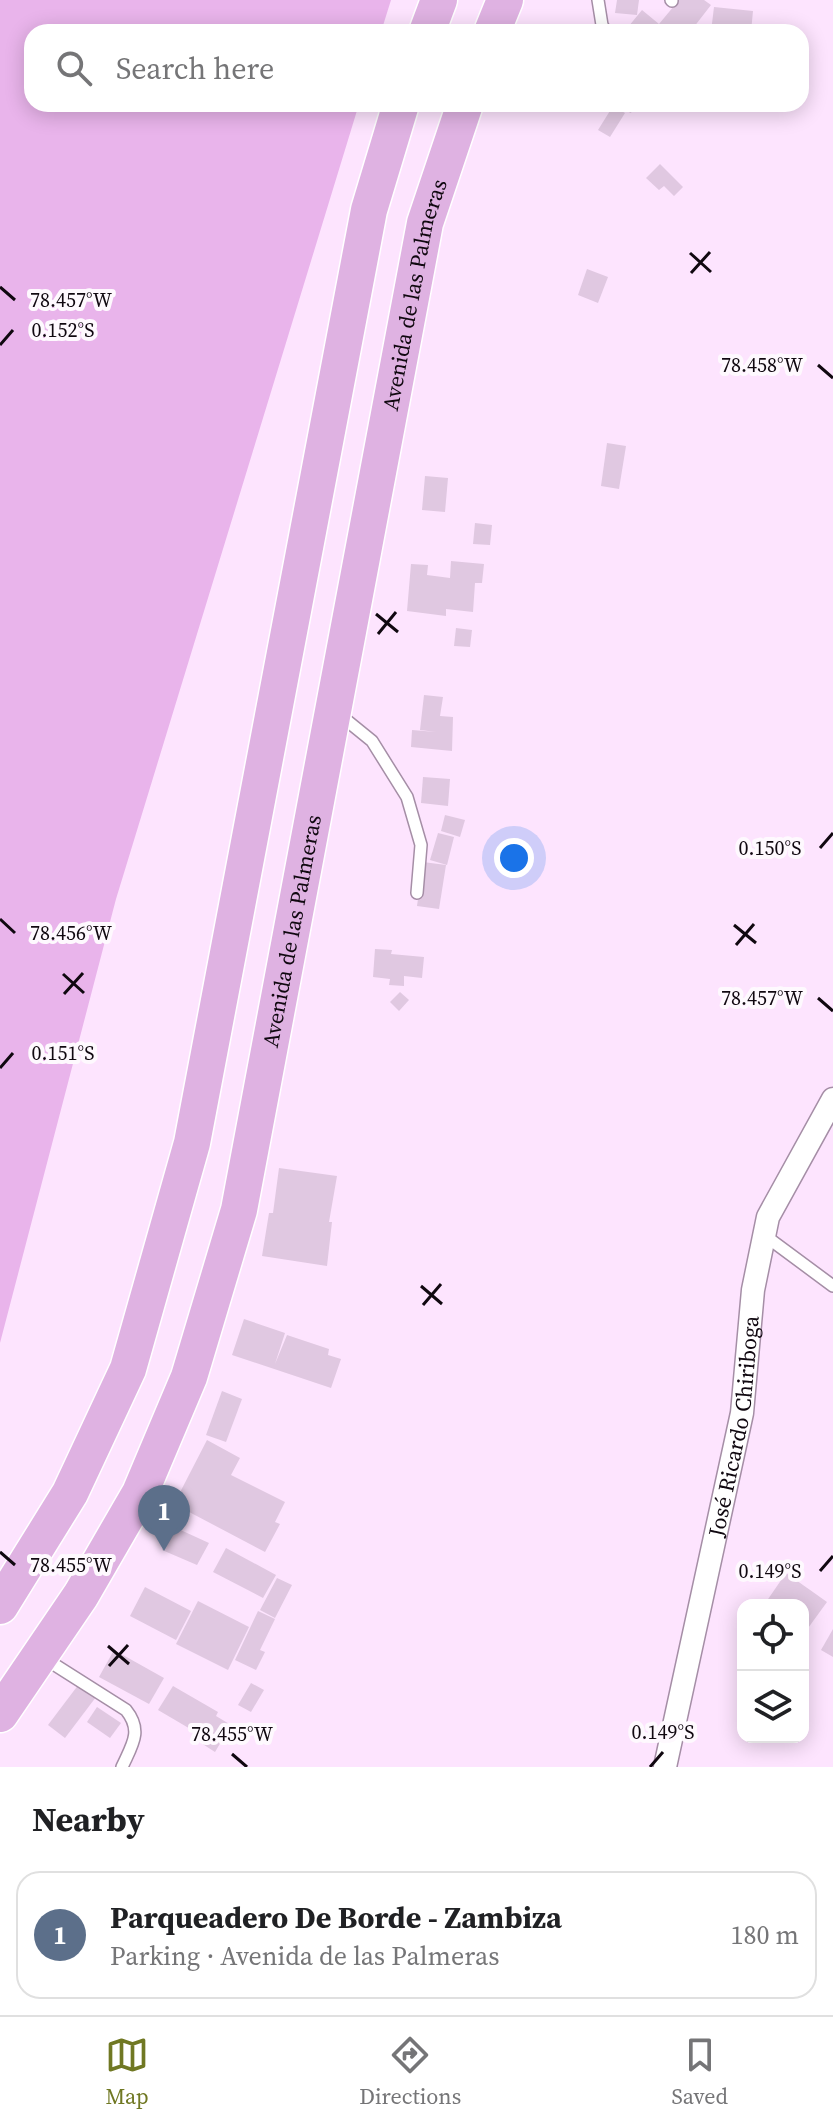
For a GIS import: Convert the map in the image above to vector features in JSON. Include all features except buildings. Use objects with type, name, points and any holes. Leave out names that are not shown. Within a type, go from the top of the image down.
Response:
[{"type":"main road","points":[[430,24],[439,0]]},
{"type":"main road","points":[[495,24],[505,0]]},
{"type":"main road","points":[[0,1606],[70,1493],[128,1369],[192,1143],[369,210],[399,112]]},
{"type":"main road","name":"Avenida de las Palmeras","points":[[0,1714],[81,1595],[140,1493],[189,1377],[239,1210],[425,223],[462,112]]},
{"type":"street","name":"José Ricardo Chiriboga","points":[[665,1767],[742,1413],[753,1290],[768,1217],[833,1099]]},
{"type":"lane","points":[[598,0],[602,24]]},
{"type":"lane","points":[[333,709],[372,741],[407,797],[421,845],[417,893]]},
{"type":"lane","points":[[764,1235],[833,1286]]},
{"type":"lane","points":[[40,1656],[126,1710],[135,1721],[135,1732],[122,1767]]},
{"type":"shaded area","points":[[0,0],[391,0],[384,24],[24,24],[24,112],[357,112],[116,899],[0,1343]]},
{"type":"place","name":"Parqueadero De Borde - Zambiza","points":[[164,1551]]}]
